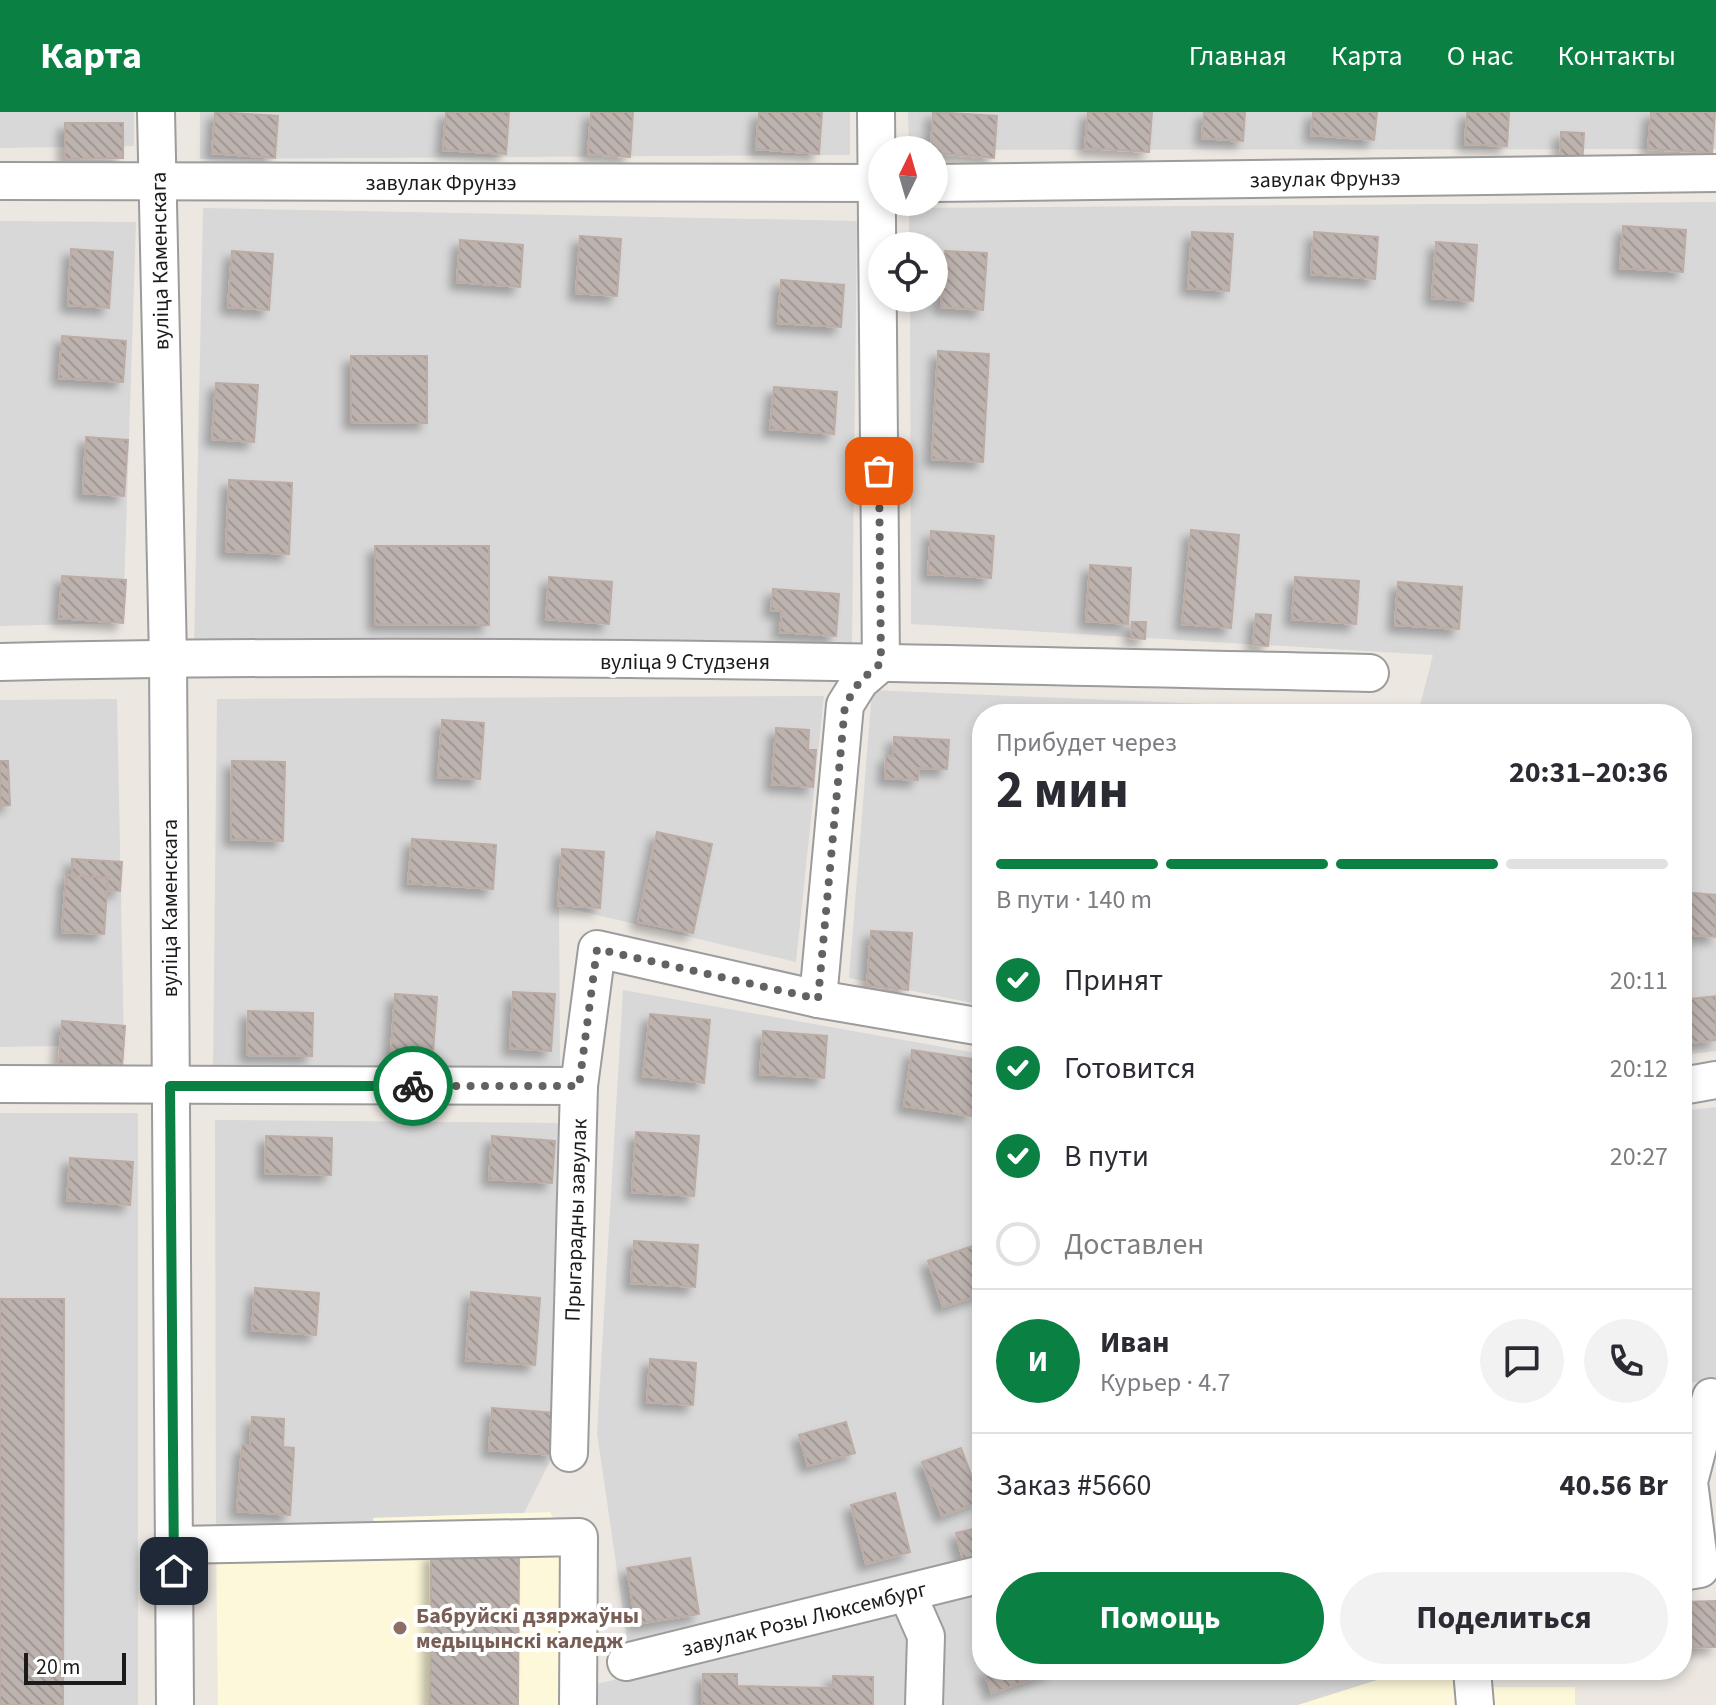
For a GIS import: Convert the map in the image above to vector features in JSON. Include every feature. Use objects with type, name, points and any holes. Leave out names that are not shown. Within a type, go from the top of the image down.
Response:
[{"type":"street","name":"вуліца Каменскага","points":[[156,112],[168,658],[175,1705]]},
{"type":"street","points":[[876,112],[877,136]]},
{"type":"street","name":"завулак Фрунзэ","points":[[948,183],[1716,173]]},
{"type":"street","name":"завулак Фрунзэ","points":[[0,181],[868,183]]},
{"type":"street","points":[[818,999],[845,705],[860,681],[881,663],[879,216]]},
{"type":"street","name":"вуліца 9 Студзеня","points":[[0,662],[168,658],[881,663],[1370,673]]},
{"type":"street","name":"Прыгарадны завулак","points":[[569,1453],[579,1086],[597,949],[818,999],[972,1025]]},
{"type":"street","points":[[1692,1084],[1716,1080]]},
{"type":"street","points":[[0,1084],[579,1086]]},
{"type":"street","points":[[1692,1464],[1703,1399]]},
{"type":"street","points":[[1692,1506],[1700,1569],[1692,1570]]},
{"type":"street","points":[[174,1545],[579,1537],[578,1705]]},
{"type":"street","name":"завулак Розы Люксембург","points":[[626,1662],[972,1577]]},
{"type":"street","points":[[907,1593],[926,1636],[924,1705]]},
{"type":"street","points":[[1473,1680],[1475,1705]]},
{"type":"shaded area","points":[[0,112],[134,112],[134,146],[0,148]]},
{"type":"shaded area","points":[[200,112],[850,112],[850,155],[200,159]]},
{"type":"shaded area","points":[[908,112],[1716,112],[1716,149],[948,150],[948,136],[909,136]]},
{"type":"shaded area","points":[[1716,202],[1716,1051],[1692,1054],[1692,704],[1420,704],[1433,655],[911,624],[910,312],[948,312],[948,232],[909,232],[909,216],[948,216],[948,208]]},
{"type":"shaded area","points":[[203,208],[857,221],[852,647],[194,647]]},
{"type":"shaded area","points":[[0,221],[136,222],[123,623],[0,626]]},
{"type":"shaded area","points":[[872,690],[1204,704],[972,704],[972,1003],[849,978]]},
{"type":"shaded area","points":[[824,696],[796,962],[559,906],[560,1066],[213,1071],[217,699]]},
{"type":"shaded area","points":[[117,699],[124,1045],[0,1047],[0,700]]},
{"type":"shaded area","points":[[623,990],[972,1052],[972,1561],[628,1646],[597,1433]]},
{"type":"shaded area","points":[[1716,1107],[1716,1377],[1692,1383],[1692,1110]]},
{"type":"shaded area","points":[[0,1113],[138,1113],[138,1705],[0,1705]]},
{"type":"shaded area","points":[[215,1120],[562,1123],[553,1455],[524,1513],[374,1518],[375,1528],[216,1539]]},
{"type":"shaded area","name":"Бабруйскі дзяржаўны медыцынскі каледж","points":[[550,1512],[581,1568],[585,1705],[218,1705],[216,1539],[375,1528],[373,1518]]},
{"type":"shaded area","points":[[972,1595],[972,1680],[1377,1680],[1298,1705],[585,1705],[584,1687]]},
{"type":"shaded area","points":[[1377,1680],[1489,1680],[1489,1687],[1575,1687],[1575,1705],[1298,1705]]},
{"type":"building","points":[[215,112],[278,116],[275,158],[212,153]]},
{"type":"building","points":[[446,112],[509,112],[506,154],[443,150]]},
{"type":"building","points":[[591,112],[633,112],[630,157],[588,154]]},
{"type":"building","points":[[759,112],[822,112],[819,154],[756,149]]},
{"type":"building","points":[[933,112],[997,116],[994,158],[948,154],[948,136],[932,136]]},
{"type":"building","points":[[1088,112],[1152,112],[1149,152],[1085,148]]},
{"type":"building","points":[[1204,112],[1245,112],[1243,141],[1202,138]]},
{"type":"building","points":[[1313,112],[1377,112],[1374,140],[1311,135]]},
{"type":"building","points":[[1467,112],[1509,112],[1507,146],[1465,144]]},
{"type":"building","points":[[1651,112],[1715,112],[1712,153],[1648,149]]},
{"type":"building","points":[[65,123],[123,123],[123,158],[65,159]]},
{"type":"building","points":[[1561,132],[1584,133],[1582,165],[1560,163]]},
{"type":"building","points":[[1623,226],[1686,230],[1683,272],[1620,268]]},
{"type":"building","points":[[1192,232],[1233,234],[1229,291],[1188,288]]},
{"type":"building","points":[[1314,232],[1378,237],[1375,279],[1311,274]]},
{"type":"building","points":[[580,236],[621,239],[617,296],[576,293]]},
{"type":"building","points":[[460,240],[523,245],[520,287],[457,282]]},
{"type":"building","points":[[1436,242],[1477,245],[1473,301],[1432,298]]},
{"type":"building","points":[[71,249],[113,252],[109,308],[68,305]]},
{"type":"building","points":[[232,251],[273,254],[269,310],[228,307]]},
{"type":"building","points":[[948,251],[987,253],[983,310],[948,308]]},
{"type":"building","points":[[781,280],[844,285],[841,327],[778,323]]},
{"type":"building","points":[[62,336],[126,341],[123,382],[59,378]]},
{"type":"building","points":[[938,351],[989,354],[983,462],[932,459]]},
{"type":"building","points":[[351,356],[427,356],[427,423],[351,422]]},
{"type":"building","points":[[216,383],[258,385],[254,442],[212,439]]},
{"type":"building","points":[[774,387],[837,392],[834,434],[770,429]]},
{"type":"building","points":[[86,437],[128,440],[124,496],[83,493]]},
{"type":"building","points":[[229,480],[292,483],[289,554],[226,551]]},
{"type":"building","points":[[1191,530],[1239,535],[1231,628],[1182,624]]},
{"type":"building","points":[[931,531],[994,536],[991,578],[928,574]]},
{"type":"building","points":[[375,546],[489,546],[489,625],[375,624]]},
{"type":"building","points":[[1090,565],[1131,568],[1128,624],[1086,621]]},
{"type":"building","points":[[62,576],[126,580],[123,623],[59,618]]},
{"type":"building","points":[[549,577],[612,582],[609,624],[546,619]]},
{"type":"building","points":[[1295,577],[1359,581],[1356,624],[1292,619]]},
{"type":"building","points":[[1398,582],[1462,587],[1459,629],[1395,625]]},
{"type":"building","points":[[773,589],[839,594],[836,636],[780,632],[782,611],[771,610]]},
{"type":"building","points":[[1256,614],[1271,615],[1268,646],[1253,645]]},
{"type":"building","points":[[1132,622],[1146,622],[1145,639],[1131,638]]},
{"type":"building","points":[[442,720],[484,723],[480,779],[438,777]]},
{"type":"building","points":[[776,728],[809,730],[808,750],[816,750],[813,787],[772,784]]},
{"type":"building","points":[[894,737],[949,740],[947,769],[919,768],[918,780],[885,778],[886,756],[893,757]]},
{"type":"building","points":[[0,761],[8,761],[10,805],[0,806]]},
{"type":"building","points":[[232,761],[285,762],[283,841],[231,839]]},
{"type":"building","points":[[657,832],[712,844],[693,933],[638,922]]},
{"type":"building","points":[[412,839],[496,845],[493,889],[408,883]]},
{"type":"building","points":[[562,849],[604,852],[600,908],[558,905]]},
{"type":"building","points":[[72,859],[122,862],[120,891],[107,890],[108,878],[72,876]]},
{"type":"building","points":[[66,875],[108,878],[104,934],[62,932]]},
{"type":"building","points":[[1692,893],[1716,895],[1716,937],[1692,935]]},
{"type":"building","points":[[871,931],[912,933],[908,990],[867,986]]},
{"type":"building","points":[[513,992],[555,994],[551,1051],[510,1048]]},
{"type":"building","points":[[395,994],[437,997],[433,1053],[391,1051]]},
{"type":"building","points":[[1716,996],[1716,1040],[1692,1043],[1692,999]]},
{"type":"building","points":[[248,1011],[313,1013],[312,1056],[247,1055]]},
{"type":"building","points":[[650,1014],[710,1020],[704,1083],[643,1076]]},
{"type":"building","points":[[62,1021],[125,1026],[122,1068],[59,1063]]},
{"type":"building","points":[[763,1031],[827,1036],[824,1078],[760,1074]]},
{"type":"building","points":[[912,1050],[972,1059],[972,1116],[904,1106]]},
{"type":"building","points":[[636,1132],[699,1136],[694,1196],[632,1192]]},
{"type":"building","points":[[266,1136],[332,1138],[331,1175],[265,1173]]},
{"type":"building","points":[[492,1136],[555,1141],[552,1183],[489,1179]]},
{"type":"building","points":[[70,1158],[133,1162],[130,1205],[67,1200]]},
{"type":"building","points":[[634,1241],[698,1245],[695,1287],[631,1283]]},
{"type":"building","points":[[972,1246],[972,1297],[943,1307],[928,1261]]},
{"type":"building","points":[[255,1288],[319,1293],[316,1335],[252,1330]]},
{"type":"building","points":[[471,1292],[540,1298],[535,1365],[466,1360]]},
{"type":"building","points":[[0,1299],[64,1299],[63,1705],[0,1705]]},
{"type":"building","points":[[650,1359],[696,1363],[693,1405],[647,1402]]},
{"type":"building","points":[[492,1408],[556,1413],[553,1455],[489,1450]]},
{"type":"building","points":[[252,1417],[284,1419],[283,1447],[294,1448],[290,1515],[237,1511],[242,1445],[250,1446]]},
{"type":"building","points":[[846,1422],[855,1453],[808,1466],[799,1435]]},
{"type":"building","points":[[961,1448],[972,1477],[972,1504],[942,1516],[922,1462]]},
{"type":"building","points":[[895,1493],[910,1552],[866,1564],[851,1505]]},
{"type":"building","points":[[972,1529],[972,1565],[965,1567],[956,1533]]},
{"type":"building","points":[[431,1553],[519,1554],[518,1705],[430,1705]]},
{"type":"building","points":[[690,1558],[699,1614],[636,1624],[627,1568]]},
{"type":"building","points":[[1716,1601],[1716,1647],[1692,1648],[1692,1602]]},
{"type":"building","points":[[703,1674],[737,1674],[737,1686],[832,1688],[833,1676],[873,1677],[873,1705],[702,1705]]},
{"type":"building","points":[[987,1680],[1029,1680],[992,1693]]},
{"type":"way so far","points":[[413,1086],[579,1086],[597,949],[818,999],[845,705],[860,681],[881,663],[879,471]]},
{"type":"place","name":"Бабруйскі дзяржаўны медыцынскі каледж","points":[[400,1628]]},
{"type":"route","points":[[174,1571],[170,1086],[413,1086]]}]
